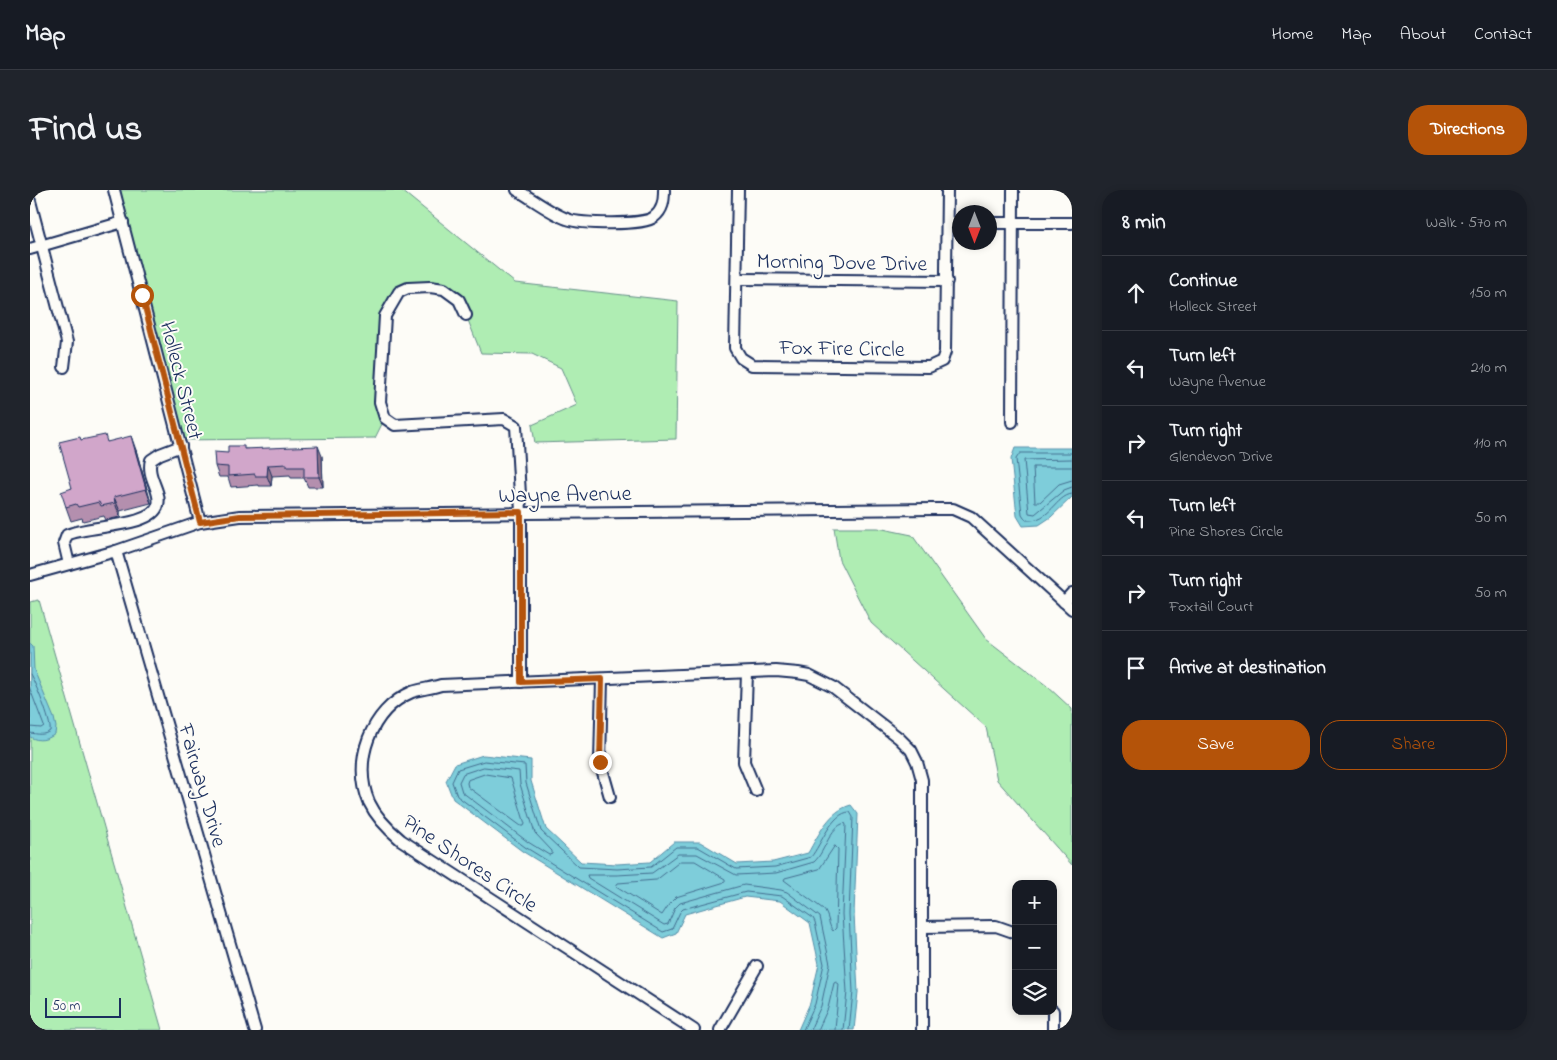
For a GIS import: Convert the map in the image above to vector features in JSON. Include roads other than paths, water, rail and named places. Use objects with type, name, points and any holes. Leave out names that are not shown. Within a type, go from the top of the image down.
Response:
[{"type":"street","name":"Holleck Street","points":[[114,190],[200,522]]},
{"type":"street","points":[[517,190],[566,219],[580,222],[639,223],[653,219],[662,208],[664,190]]},
{"type":"street","name":"Fox Fire Circle","points":[[738,190],[735,348],[741,358],[752,365],[929,367],[942,361],[945,352],[947,190]]},
{"type":"street","points":[[1012,422],[1013,190]]},
{"type":"street","points":[[30,201],[67,342],[64,367]]},
{"type":"street","points":[[30,249],[123,222]]},
{"type":"street","points":[[947,222],[952,222]]},
{"type":"street","points":[[997,223],[1072,223]]},
{"type":"street","name":"Morning Dove Drive","points":[[737,279],[947,281]]},
{"type":"street","points":[[466,315],[459,300],[444,289],[430,287],[408,288],[399,292],[385,316],[380,402],[385,418],[395,425],[504,419],[516,426],[521,512],[521,682]]},
{"type":"street","points":[[69,564],[64,543],[67,535],[145,517],[154,512],[158,506],[158,501],[150,476],[151,460],[160,454],[181,446]]},
{"type":"street","name":"Wayne Avenue","points":[[30,575],[116,551],[200,522],[240,516],[953,509],[971,516],[1068,605]]},
{"type":"street","name":"Fairway Drive","points":[[116,551],[255,1030]]},
{"type":"street","points":[[1068,605],[1072,594]]},
{"type":"street","name":"Pine Shores Circle","points":[[694,1030],[402,840],[387,828],[370,803],[363,778],[363,760],[368,737],[379,719],[393,704],[412,692],[441,685],[776,671],[798,672],[809,675],[833,687],[899,738],[911,750],[918,762],[922,780],[922,1030]]},
{"type":"street","points":[[748,673],[744,762],[756,791]]},
{"type":"street","points":[[602,679],[600,762],[610,797]]},
{"type":"street","points":[[922,927],[996,926],[1012,932]]},
{"type":"street","points":[[720,1030],[757,966]]},
{"type":"street","points":[[1053,1015],[1053,1030]]},
{"type":"water","points":[[1015,448],[1072,448],[1072,497],[1051,517],[1039,525],[1023,526],[1017,516],[1011,459]]},
{"type":"water","points":[[30,643],[33,646],[34,670],[56,727],[55,734],[43,740],[30,737]]},
{"type":"water","points":[[483,755],[531,760],[531,781],[546,829],[581,862],[617,864],[650,862],[674,842],[700,842],[737,864],[773,862],[808,853],[825,824],[837,812],[851,805],[858,814],[854,914],[858,992],[854,1030],[798,1030],[810,1003],[819,964],[810,923],[780,901],[745,897],[685,914],[676,933],[663,938],[522,851],[453,799],[446,781],[455,764]]}]
